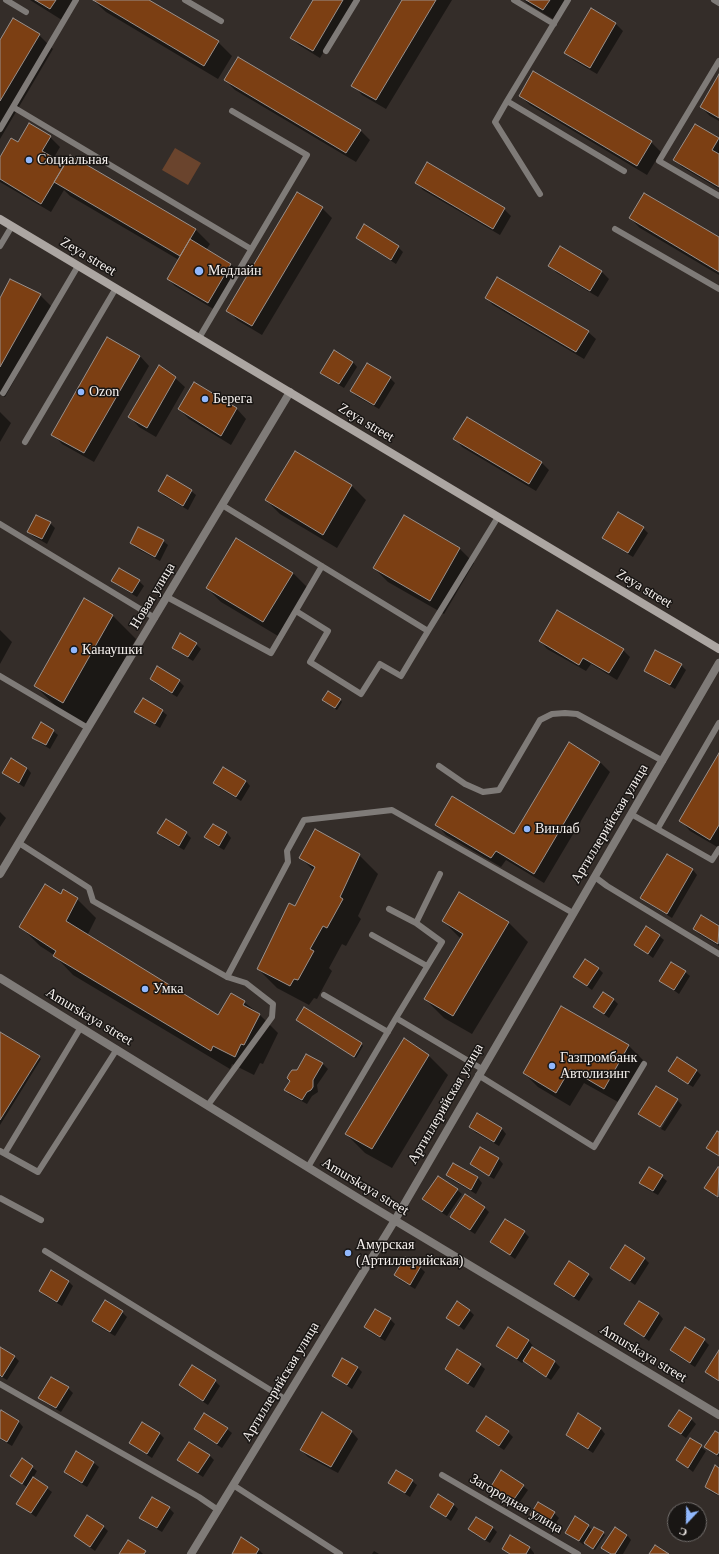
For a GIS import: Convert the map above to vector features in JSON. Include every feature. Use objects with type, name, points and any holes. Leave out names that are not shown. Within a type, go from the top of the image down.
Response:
[{"type":"street","name":"Zeya street","points":[[0,219],[719,649]]},
{"type":"street","name":"Новая улица","points":[[0,874],[290,392]]},
{"type":"street","name":"Артиллерийская улица","points":[[191,1554],[394,1220],[719,663]]},
{"type":"street","name":"Amurskaya street","points":[[0,978],[394,1220],[719,1415]]},
{"type":"lane","points":[[6,0],[26,12]]},
{"type":"lane","points":[[0,129],[76,0]]},
{"type":"lane","points":[[184,0],[221,21]]},
{"type":"lane","points":[[326,51],[357,0]]},
{"type":"lane","points":[[514,0],[554,24]]},
{"type":"lane","points":[[540,194],[495,122],[568,0]]},
{"type":"lane","points":[[714,0],[719,3]]},
{"type":"lane","points":[[719,61],[659,161],[719,196]]},
{"type":"lane","points":[[507,101],[624,171]]},
{"type":"lane","points":[[13,107],[251,249]]},
{"type":"lane","points":[[199,338],[307,155],[232,111]]},
{"type":"lane","points":[[0,246],[12,226]]},
{"type":"lane","points":[[615,229],[719,288]]},
{"type":"lane","points":[[3,393],[78,266]]},
{"type":"lane","points":[[25,442],[116,288]]},
{"type":"lane","points":[[222,505],[428,631]]},
{"type":"lane","points":[[296,611],[328,631],[310,662],[361,694],[380,664],[401,676],[498,517]]},
{"type":"lane","points":[[0,524],[155,618]]},
{"type":"lane","points":[[167,597],[271,653],[322,566]]},
{"type":"lane","points":[[0,676],[88,728]]},
{"type":"lane","points":[[439,766],[465,784],[483,792],[499,790],[540,720],[552,714],[565,713],[577,714],[663,761]]},
{"type":"lane","points":[[658,828],[719,723]]},
{"type":"lane","points":[[226,977],[288,862],[287,851],[304,820],[392,810],[573,912]]},
{"type":"lane","points":[[631,814],[712,860],[719,848]]},
{"type":"lane","points":[[19,843],[89,888],[93,901],[226,977],[246,983],[273,1004],[272,1017],[208,1105]]},
{"type":"lane","points":[[416,923],[440,874]]},
{"type":"lane","points":[[594,877],[719,954]]},
{"type":"lane","points":[[308,1167],[442,942],[416,923],[389,909]]},
{"type":"lane","points":[[372,935],[427,966]]},
{"type":"lane","points":[[324,995],[388,1032]]},
{"type":"lane","points":[[396,1018],[594,1147],[644,1064]]},
{"type":"lane","points":[[81,1027],[2,1152],[38,1172],[117,1050]]},
{"type":"lane","points":[[0,1198],[41,1220]]},
{"type":"lane","points":[[45,1251],[285,1399]]},
{"type":"lane","points":[[0,1384],[200,1497],[218,1510]]},
{"type":"lane","name":"Загородная улица","points":[[442,1475],[578,1554]]},
{"type":"lane","points":[[233,1485],[340,1554]]},
{"type":"shaded area","points":[[175,148],[201,163],[188,185],[162,170]]},
{"type":"building","points":[[35,0],[56,0],[50,9]]},
{"type":"building","points":[[93,0],[149,0],[219,41],[204,66]]},
{"type":"building","points":[[313,0],[343,0],[313,51],[290,38]]},
{"type":"building","points":[[402,0],[436,0],[376,100],[351,86]]},
{"type":"building","points":[[526,0],[550,0],[543,10]]},
{"type":"building","points":[[591,8],[616,23],[590,68],[564,53]]},
{"type":"building","points":[[13,18],[40,34],[0,101],[0,40]]},
{"type":"building","points":[[238,57],[361,130],[346,153],[224,80]]},
{"type":"building","points":[[533,71],[652,141],[637,166],[519,96]]},
{"type":"building","points":[[719,74],[719,118],[700,107]]},
{"type":"building","name":"Социальная","points":[[29,123],[51,136],[42,151],[65,164],[41,204],[0,179],[0,157],[11,138],[18,142]]},
{"type":"building","points":[[695,124],[719,138],[712,150],[719,154],[719,187],[673,160]]},
{"type":"building","points":[[70,155],[196,229],[180,256],[54,182]]},
{"type":"building","points":[[427,162],[505,208],[493,229],[415,183]]},
{"type":"building","points":[[297,192],[323,207],[252,326],[226,311]]},
{"type":"building","points":[[644,193],[719,237],[719,272],[629,218]]},
{"type":"building","points":[[364,224],[399,246],[391,260],[356,238]]},
{"type":"building","name":"Медлайн","points":[[190,239],[231,264],[208,303],[167,279]]},
{"type":"building","points":[[560,246],[602,271],[590,291],[548,266]]},
{"type":"building","points":[[497,277],[589,331],[576,352],[485,298]]},
{"type":"building","points":[[10,279],[41,294],[0,367],[0,298]]},
{"type":"building","points":[[107,337],[140,356],[84,453],[51,435]]},
{"type":"building","points":[[334,350],[353,362],[339,384],[320,373]]},
{"type":"building","points":[[367,363],[391,377],[374,405],[350,391]]},
{"type":"building","points":[[159,365],[176,377],[147,428],[128,417]]},
{"type":"building","points":[[194,382],[237,408],[221,436],[178,409]]},
{"type":"building","points":[[467,417],[542,462],[529,484],[453,439]]},
{"type":"building","points":[[295,451],[352,485],[323,535],[265,500]]},
{"type":"building","points":[[167,475],[192,490],[183,506],[158,491]]},
{"type":"building","points":[[618,512],[644,527],[628,553],[602,538]]},
{"type":"building","points":[[36,515],[51,522],[42,539],[27,532]]},
{"type":"building","points":[[404,515],[460,548],[430,601],[373,568]]},
{"type":"building","points":[[138,527],[164,540],[155,557],[130,543]]},
{"type":"building","points":[[236,538],[293,573],[263,622],[206,588]]},
{"type":"building","points":[[119,568],[140,580],[132,593],[111,581]]},
{"type":"building","points":[[84,598],[113,615],[63,703],[34,686]]},
{"type":"building","points":[[557,610],[624,649],[609,673],[583,658],[579,665],[539,641]]},
{"type":"building","points":[[180,633],[197,643],[188,657],[172,648]]},
{"type":"building","points":[[655,650],[682,664],[670,685],[644,671]]},
{"type":"building","points":[[157,666],[180,680],[172,693],[150,679]]},
{"type":"building","points":[[328,691],[341,699],[335,708],[322,700]]},
{"type":"building","points":[[143,698],[163,710],[155,724],[134,712]]},
{"type":"building","points":[[41,722],[54,730],[46,745],[32,738]]},
{"type":"building","points":[[569,742],[600,762],[534,874],[496,851],[491,858],[435,825],[452,796],[514,834]]},
{"type":"building","points":[[719,753],[719,825],[710,840],[679,821]]},
{"type":"building","points":[[11,758],[27,768],[19,783],[2,773]]},
{"type":"building","points":[[223,767],[246,781],[236,797],[213,783]]},
{"type":"building","points":[[166,819],[187,832],[179,846],[157,833]]},
{"type":"building","points":[[213,824],[227,832],[219,846],[204,837]]},
{"type":"building","points":[[315,829],[360,854],[340,897],[343,899],[327,928],[323,926],[310,949],[314,951],[298,980],[294,979],[290,986],[257,969],[289,903],[295,906],[315,867],[299,858]]},
{"type":"building","points":[[667,854],[693,869],[667,914],[640,898]]},
{"type":"building","points":[[45,884],[61,894],[63,889],[78,898],[66,921],[218,1015],[231,993],[245,1001],[243,1005],[260,1014],[244,1045],[241,1044],[235,1057],[213,1046],[211,1051],[53,956],[56,951],[19,927]]},
{"type":"building","points":[[459,892],[509,922],[453,1016],[424,999],[463,934],[442,921]]},
{"type":"building","points":[[701,915],[719,926],[718,944],[693,929]]},
{"type":"building","points":[[646,926],[660,935],[648,954],[634,945]]},
{"type":"building","points":[[585,959],[599,968],[587,986],[573,977]]},
{"type":"building","points":[[671,962],[686,971],[674,990],[659,981]]},
{"type":"building","points":[[603,992],[614,999],[604,1014],[593,1007]]},
{"type":"building","points":[[561,1006],[629,1045],[604,1089],[570,1069],[556,1093],[523,1073]]},
{"type":"building","points":[[304,1007],[362,1043],[354,1057],[296,1020]]},
{"type":"building","points":[[0,1032],[40,1056],[0,1120]]},
{"type":"building","points":[[404,1038],[429,1055],[372,1149],[345,1134]]},
{"type":"building","points":[[306,1054],[323,1063],[313,1080],[313,1087],[307,1092],[302,1100],[284,1090],[290,1081],[287,1078],[289,1074],[292,1070],[297,1070]]},
{"type":"building","points":[[677,1057],[697,1070],[688,1084],[668,1071]]},
{"type":"building","points":[[656,1086],[678,1099],[660,1127],[638,1114]]},
{"type":"building","points":[[477,1113],[502,1128],[494,1142],[469,1127]]},
{"type":"building","points":[[717,1131],[719,1132],[719,1156],[706,1148]]},
{"type":"building","points":[[480,1147],[499,1158],[489,1176],[470,1164]]},
{"type":"building","points":[[453,1163],[478,1177],[471,1190],[446,1175]]},
{"type":"building","points":[[649,1167],[663,1175],[653,1191],[639,1183]]},
{"type":"building","points":[[719,1167],[718,1197],[704,1188]]},
{"type":"building","points":[[438,1176],[458,1189],[442,1212],[422,1199]]},
{"type":"building","points":[[465,1194],[485,1207],[470,1230],[450,1217]]},
{"type":"building","points":[[505,1219],[525,1231],[510,1255],[490,1242]]},
{"type":"building","points":[[625,1245],[645,1258],[630,1281],[610,1268]]},
{"type":"building","points":[[405,1257],[421,1266],[410,1285],[394,1275]]},
{"type":"building","points":[[569,1261],[589,1274],[574,1297],[554,1284]]},
{"type":"building","points":[[51,1270],[69,1281],[57,1302],[39,1291]]},
{"type":"building","points":[[105,1300],[123,1311],[110,1332],[92,1321]]},
{"type":"building","points":[[457,1301],[470,1310],[459,1326],[446,1318]]},
{"type":"building","points":[[639,1301],[659,1313],[644,1337],[624,1324]]},
{"type":"building","points":[[375,1309],[391,1318],[380,1337],[364,1327]]},
{"type":"building","points":[[508,1327],[529,1340],[517,1359],[496,1346]]},
{"type":"building","points":[[685,1327],[705,1339],[690,1363],[670,1350]]},
{"type":"building","points":[[0,1347],[15,1356],[2,1377],[0,1375]]},
{"type":"building","points":[[532,1347],[555,1361],[546,1377],[523,1361]]},
{"type":"building","points":[[457,1349],[481,1364],[468,1384],[445,1369]]},
{"type":"building","points":[[719,1350],[719,1381],[705,1372]]},
{"type":"building","points":[[342,1358],[358,1367],[347,1385],[332,1376]]},
{"type":"building","points":[[192,1365],[216,1380],[203,1401],[179,1385]]},
{"type":"building","points":[[51,1377],[69,1387],[56,1408],[38,1398]]},
{"type":"building","points":[[1,1410],[19,1421],[7,1442],[0,1438]]},
{"type":"building","points":[[679,1410],[692,1418],[681,1434],[668,1426]]},
{"type":"building","points":[[322,1412],[352,1431],[331,1467],[300,1450]]},
{"type":"building","points":[[204,1413],[228,1428],[217,1444],[194,1429]]},
{"type":"building","points":[[578,1413],[601,1428],[588,1449],[566,1435]]},
{"type":"building","points":[[486,1416],[509,1431],[499,1446],[476,1431]]},
{"type":"building","points":[[142,1422],[160,1433],[147,1454],[129,1443]]},
{"type":"building","points":[[715,1431],[719,1433],[719,1452],[717,1455],[704,1447]]},
{"type":"building","points":[[690,1438],[702,1445],[688,1468],[676,1460]]},
{"type":"building","points":[[189,1442],[210,1455],[198,1473],[177,1460]]},
{"type":"building","points":[[76,1451],[94,1462],[82,1483],[64,1472]]},
{"type":"building","points":[[22,1458],[33,1466],[22,1484],[10,1476]]},
{"type":"building","points":[[715,1465],[719,1468],[719,1495],[705,1487]]},
{"type":"building","points":[[396,1470],[413,1480],[405,1493],[388,1483]]},
{"type":"building","points":[[501,1470],[524,1485],[512,1502],[490,1488]]},
{"type":"building","points":[[33,1477],[48,1487],[31,1513],[16,1504]]},
{"type":"building","points":[[438,1494],[454,1504],[446,1517],[430,1507]]},
{"type":"building","points":[[152,1497],[170,1507],[157,1528],[139,1518]]},
{"type":"building","points":[[538,1502],[555,1512],[547,1525],[530,1515]]},
{"type":"building","points":[[87,1515],[104,1526],[90,1547],[74,1536]]},
{"type":"building","points":[[575,1516],[589,1525],[579,1541],[565,1533]]},
{"type":"building","points":[[476,1517],[493,1527],[485,1540],[468,1529]]},
{"type":"building","points":[[594,1527],[604,1532],[593,1549],[584,1543]]},
{"type":"building","points":[[615,1527],[627,1535],[615,1554],[611,1554],[601,1548]]},
{"type":"building","points":[[510,1535],[530,1547],[526,1554],[510,1554],[502,1549]]},
{"type":"building","points":[[241,1537],[259,1549],[256,1554],[232,1554]]},
{"type":"building","points":[[128,1540],[146,1551],[144,1554],[119,1554]]},
{"type":"building","points":[[655,1545],[669,1554],[649,1554]]},
{"type":"place","name":"Социальная","points":[[29,160]]},
{"type":"place","name":"Медлайн","points":[[199,271]]},
{"type":"place","name":"Ozon","points":[[81,392]]},
{"type":"place","name":"Берега","points":[[205,399]]},
{"type":"place","name":"Канаушки","points":[[74,650]]},
{"type":"place","name":"Винлаб","points":[[527,829]]},
{"type":"place","name":"Умка","points":[[145,989]]},
{"type":"place","name":"Газпромбанк Автолизинг","points":[[552,1066]]},
{"type":"place","name":"Амурская (Артиллерийская)","points":[[348,1253]]}]
